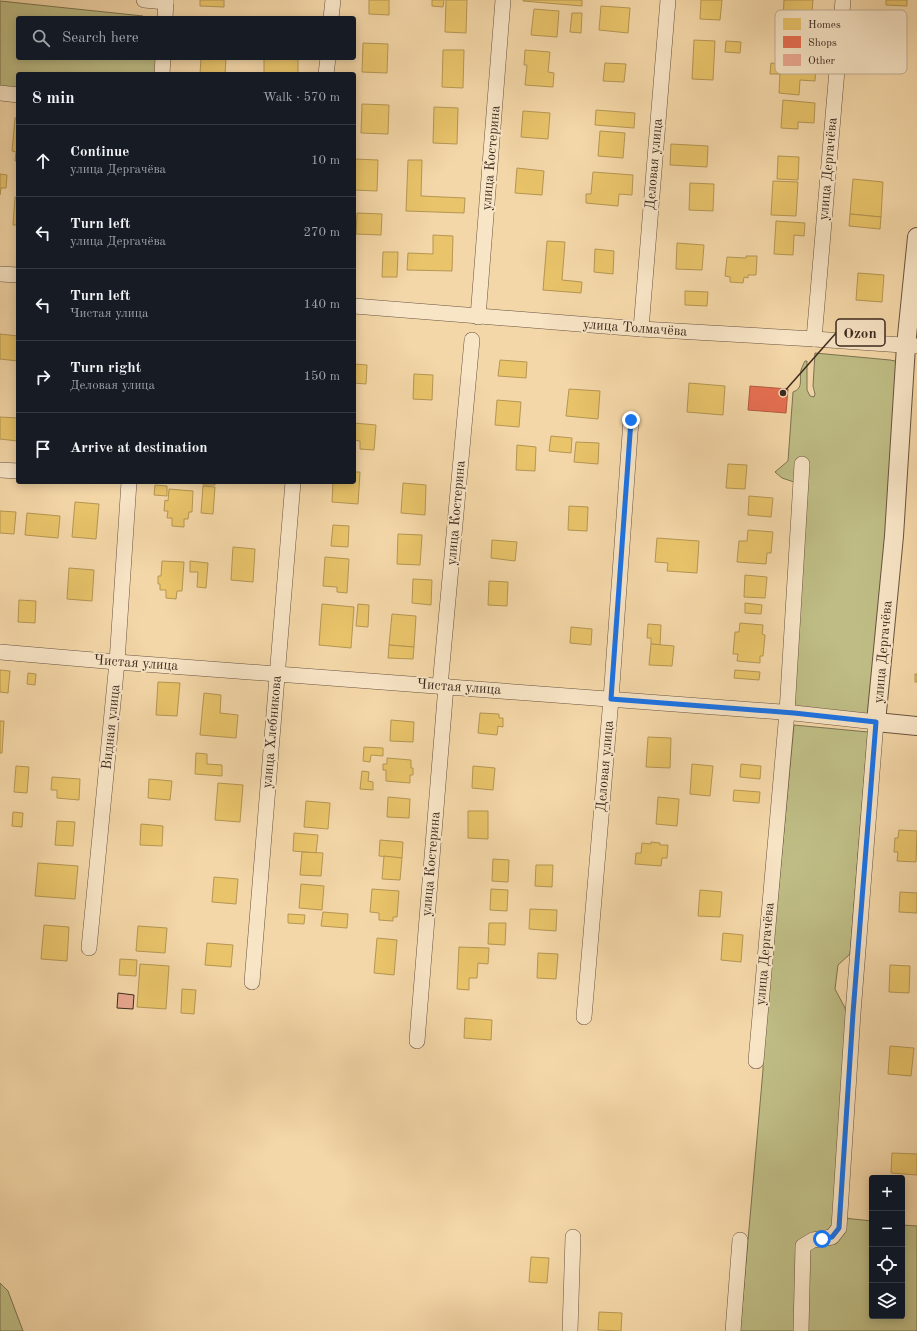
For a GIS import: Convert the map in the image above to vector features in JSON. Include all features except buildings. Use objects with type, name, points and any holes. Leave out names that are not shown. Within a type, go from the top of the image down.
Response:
[{"type":"street","points":[[144,0],[166,1],[165,16]]},
{"type":"street","points":[[331,16],[333,0]]},
{"type":"street","name":"улица Костерина","points":[[478,317],[503,0]]},
{"type":"street","name":"Деловая улица","points":[[641,329],[668,0]]},
{"type":"street","name":"улица Дергачёва","points":[[841,10],[842,0]]},
{"type":"street","points":[[162,72],[163,60]]},
{"type":"street","points":[[326,72],[328,60]]},
{"type":"street","name":"улица Дергачёва","points":[[814,339],[836,74]]},
{"type":"street","points":[[0,93],[16,95]]},
{"type":"street","name":"улица Дергачёва","points":[[801,1331],[803,1246],[813,1240],[832,1237],[839,1228],[876,722],[912,346],[917,237]]},
{"type":"street","points":[[0,274],[16,275]]},
{"type":"street","name":"улица Толмачёва","points":[[356,306],[641,329],[912,346]]},
{"type":"street","name":"улица Костерина","points":[[417,1041],[443,686],[472,340]]},
{"type":"street","name":"Деловая улица","points":[[584,1017],[611,699],[631,420]]},
{"type":"street","name":"улица Дергачёва","points":[[756,1061],[787,712],[802,464]]},
{"type":"street","points":[[0,470],[16,471]]},
{"type":"street","name":"Видная улица","points":[[89,948],[117,662],[129,484]]},
{"type":"street","name":"улица Хлебникова","points":[[252,982],[293,484]]},
{"type":"street","name":"Чистая улица","points":[[0,652],[787,712],[917,726]]},
{"type":"street","points":[[570,1331],[573,1237]]},
{"type":"street","points":[[733,1331],[740,1240]]},
{"type":"shaded area","points":[[0,1],[143,16],[16,16],[16,60],[159,60],[158,72],[16,72],[16,89],[0,87]]},
{"type":"shaded area","points":[[815,353],[890,360],[895,361],[899,366],[871,711],[866,717],[792,707],[797,483],[782,478],[775,472],[788,461],[793,392],[800,386],[801,370],[805,361],[807,361],[807,390],[810,396],[814,397],[815,394],[813,386]]},
{"type":"shaded area","points":[[794,725],[868,732],[850,954],[838,965],[835,989],[845,1008],[849,1028],[834,1217],[869,1221],[869,1319],[905,1319],[905,1225],[917,1226],[917,1331],[740,1331],[763,1070],[763,1051]]},
{"type":"shaded area","points":[[0,1283],[8,1291],[23,1331],[0,1331]]},
{"type":"place","name":"Ozon","points":[[783,393]]},
{"type":"route","points":[[631,420],[611,699],[794,713],[876,722],[853,1013],[839,1228],[832,1237],[822,1239]]}]
